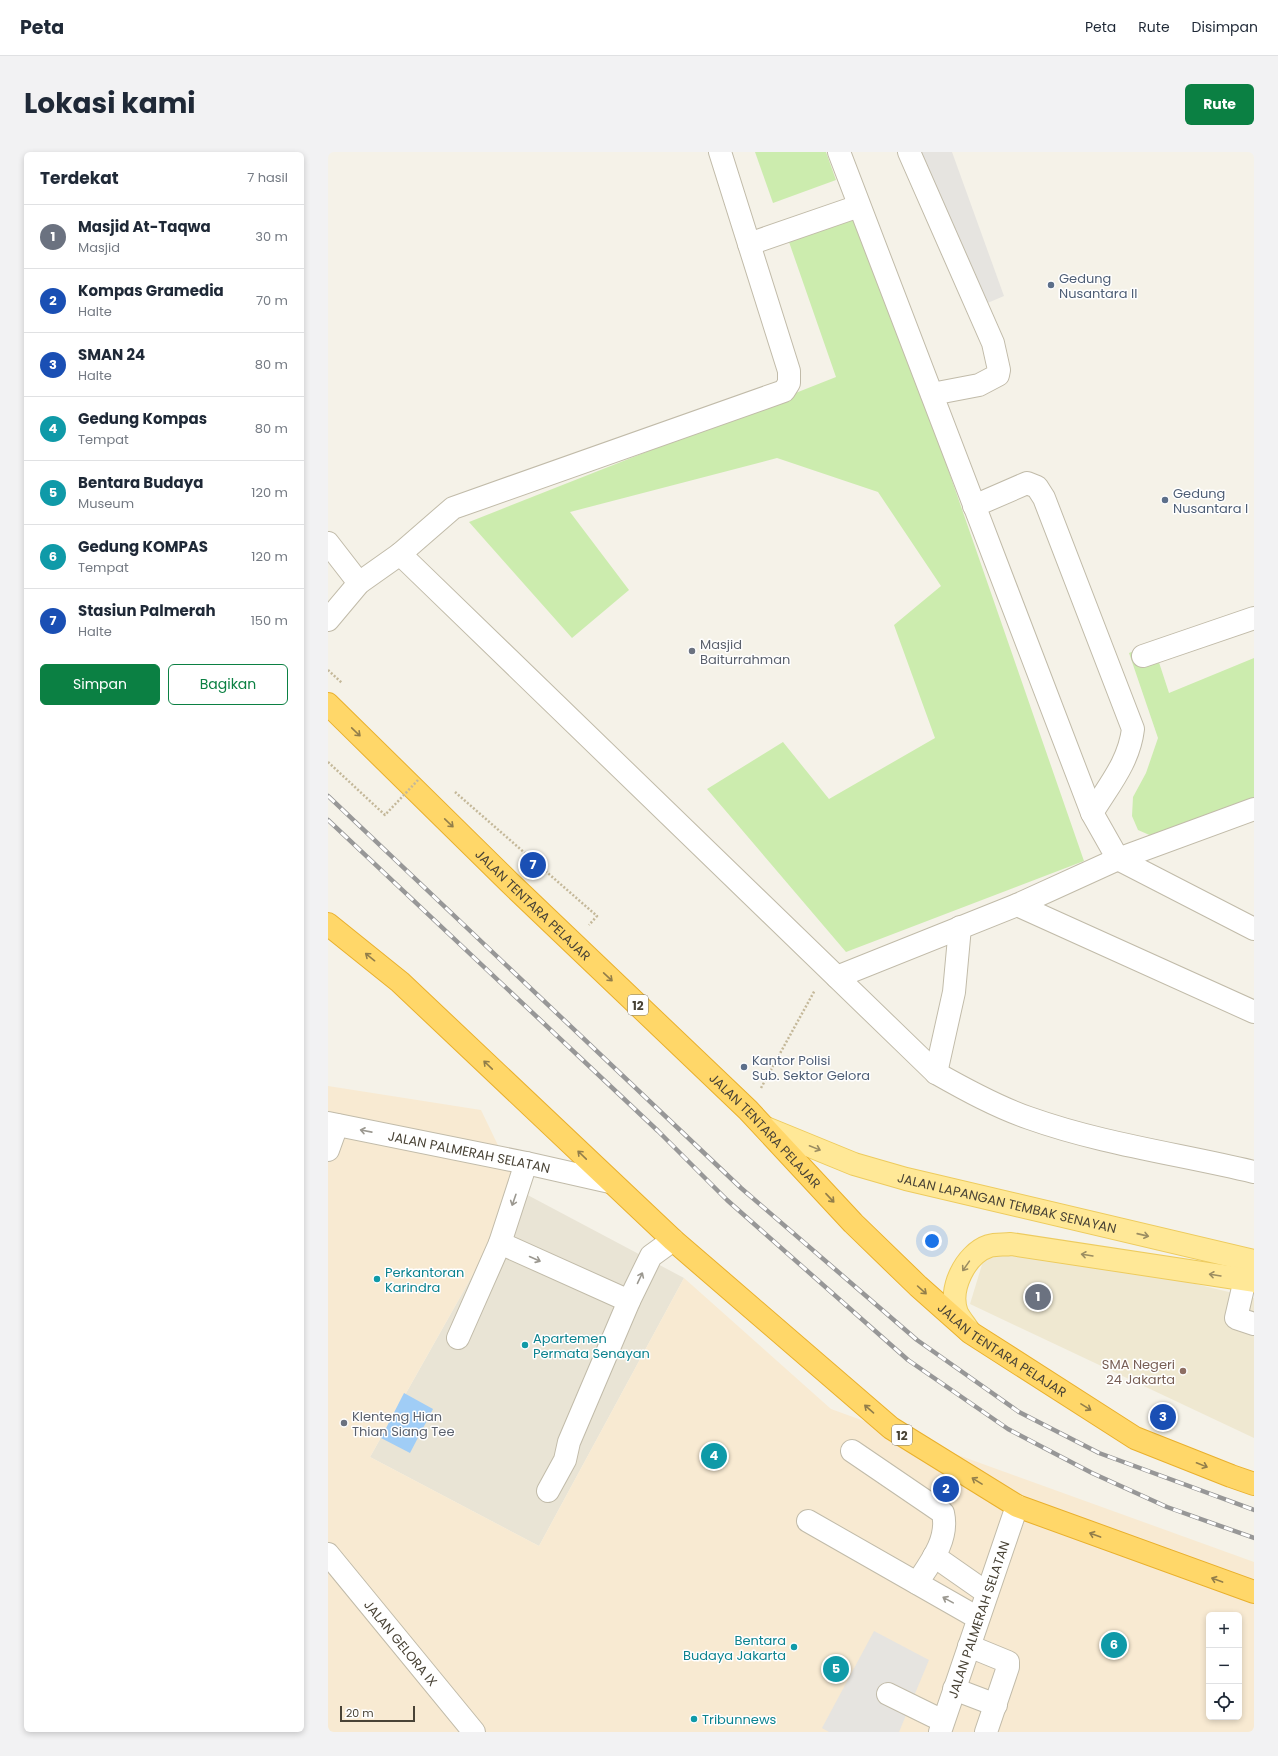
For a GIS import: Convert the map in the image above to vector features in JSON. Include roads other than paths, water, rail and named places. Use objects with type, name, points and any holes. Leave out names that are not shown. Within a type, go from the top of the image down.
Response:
[{"type":"highway","name":"JALAN TENTARA PELAJAR","points":[[328,704],[573,944],[748,1110],[853,1223],[918,1286],[970,1333],[1135,1438],[1254,1484]]},
{"type":"highway","name":"12","points":[[328,924],[400,982],[673,1240],[891,1428],[1017,1506],[1254,1592]]},
{"type":"main road","name":"JALAN LAPANGAN TEMBAK SENAYAN","points":[[766,1128],[854,1164],[1251,1271]]},
{"type":"main road","points":[[970,1333],[957,1313],[955,1294],[960,1274],[971,1258],[988,1246],[1011,1244],[1251,1271]]},
{"type":"street","points":[[334,612],[359,582],[400,554],[453,508],[784,391],[789,383],[789,371],[720,152]]},
{"type":"street","points":[[839,152],[1092,813],[1118,859],[1254,929]]},
{"type":"street","points":[[910,152],[993,343],[999,370],[998,375],[978,384],[932,394]]},
{"type":"street","points":[[749,244],[860,206]]},
{"type":"street","points":[[974,506],[1027,483],[1037,487],[1044,498],[1133,729],[1131,746],[1126,758],[1092,813]]},
{"type":"street","points":[[328,542],[359,582]]},
{"type":"street","points":[[400,554],[936,1073],[982,1098],[1029,1118],[1106,1140],[1254,1172]]},
{"type":"street","points":[[1143,656],[1254,618]]},
{"type":"street","points":[[832,972],[960,927],[1017,905],[1118,859],[1254,809]]},
{"type":"street","points":[[1017,905],[1254,1012]]},
{"type":"street","points":[[936,1073],[954,992],[960,927]]},
{"type":"street","points":[[328,1150],[332,1124]]},
{"type":"street","name":"JALAN PALMERAH SELATAN","points":[[332,1124],[526,1163],[610,1182]]},
{"type":"street","points":[[458,1338],[500,1243],[526,1163]]},
{"type":"street","points":[[548,1490],[565,1460],[569,1442],[629,1301],[651,1256],[673,1240]]},
{"type":"street","points":[[500,1243],[629,1301]]},
{"type":"street","points":[[1251,1271],[1236,1318],[1254,1324]]},
{"type":"street","points":[[852,1451],[943,1513],[946,1525],[944,1532],[934,1556],[917,1583]]},
{"type":"street","name":"JALAN PALMERAH SELATAN","points":[[942,1727],[1017,1506]]},
{"type":"street","points":[[808,1521],[978,1618]]},
{"type":"street","name":"JALAN GELORA IX","points":[[328,1554],[474,1732]]},
{"type":"street","points":[[934,1556],[987,1593]]},
{"type":"street","points":[[969,1646],[1008,1662],[1008,1667],[986,1732]]},
{"type":"street","points":[[954,1690],[996,1705]]},
{"type":"street","points":[[888,1694],[942,1727]]},
{"type":"water","points":[[404,1393],[433,1409],[410,1453],[381,1438]]},
{"type":"railway","points":[[328,796],[741,1188],[917,1340],[1019,1412],[1099,1453],[1254,1510]]},
{"type":"railway","points":[[328,820],[658,1131],[727,1200],[908,1360],[1008,1429],[1092,1473],[1167,1507],[1254,1538]]},
{"type":"place","name":"Gedung Nusantara II","points":[[1051,285]]},
{"type":"place","name":"Gedung Nusantara I","points":[[1165,500]]},
{"type":"place","name":"Masjid Baiturrahman","points":[[692,651]]},
{"type":"place","name":"Stasiun Palmerah","points":[[533,865]]},
{"type":"place","name":"Kantor Polisi Sub. Sektor Gelora","points":[[744,1067]]},
{"type":"place","name":"Perkantoran Karindra","points":[[377,1279]]},
{"type":"place","name":"Masjid At-Taqwa","points":[[1038,1297]]},
{"type":"place","name":"Apartemen Permata Senayan","points":[[525,1345]]},
{"type":"place","name":"SMA Negeri 24 Jakarta","points":[[1183,1371]]},
{"type":"place","name":"SMAN 24","points":[[1163,1417]]},
{"type":"place","name":"Klenteng Hian Thian Siang Tee","points":[[344,1423]]},
{"type":"place","name":"Gedung Kompas","points":[[714,1456]]},
{"type":"place","name":"Kompas Gramedia","points":[[946,1489]]},
{"type":"place","name":"Gedung KOMPAS","points":[[1114,1645]]},
{"type":"place","name":"Bentara Budaya Jakarta","points":[[794,1647]]},
{"type":"place","name":"Bentara Budaya","points":[[836,1669]]},
{"type":"place","name":"Tribunnews","points":[[694,1719]]}]
